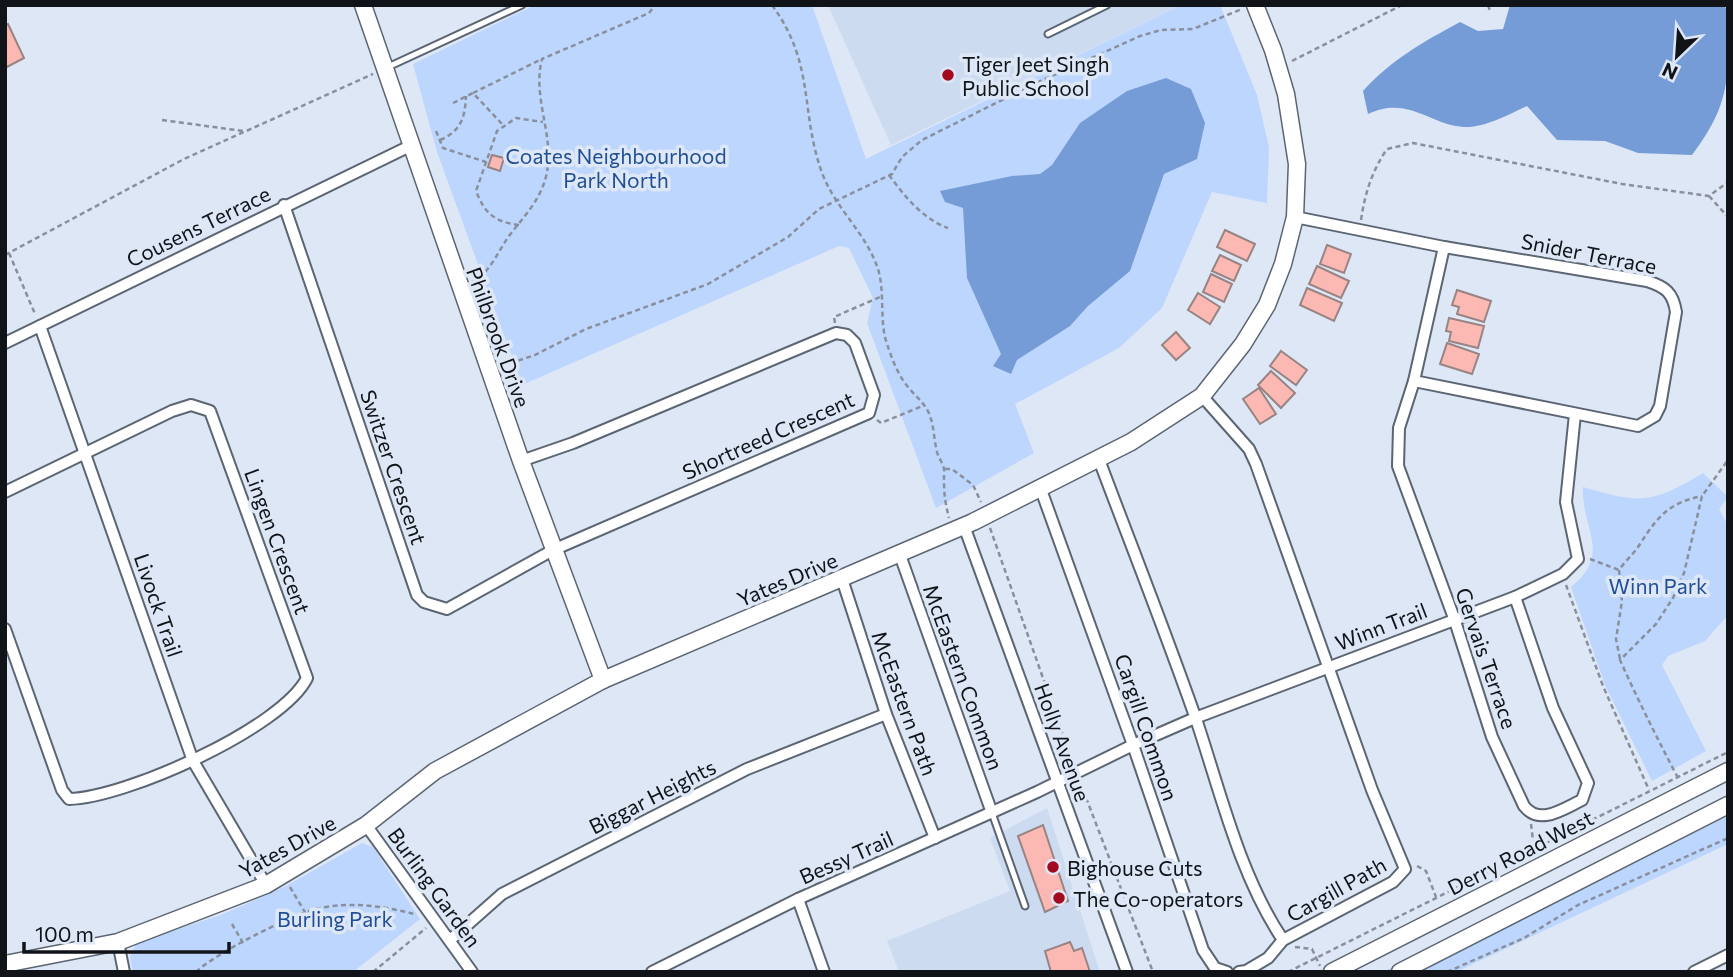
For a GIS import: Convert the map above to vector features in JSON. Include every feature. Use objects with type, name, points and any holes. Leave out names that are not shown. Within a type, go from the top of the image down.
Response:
[{"type":"street","name":"Philbrook Drive","points":[[363,5],[521,461],[603,680]]},
{"type":"street","name":"Yates Drive","points":[[5,964],[118,942],[266,886],[366,825],[435,771],[603,680],[900,555],[986,515],[1131,442],[1202,396],[1243,344],[1267,305],[1283,264],[1295,217],[1297,164],[1279,68],[1252,5]]},
{"type":"street","name":"Cousens Terrace","points":[[5,343],[410,146]]},
{"type":"street","name":"Switzer Crescent","points":[[284,205],[417,595],[424,602],[447,609],[554,550]]},
{"type":"street","name":"Snider Terrace","points":[[1295,217],[1444,247],[1647,281],[1668,290],[1676,312],[1660,406],[1655,416],[1639,426],[1414,381]]},
{"type":"street","name":"Gervais Terrace","points":[[1444,247],[1414,381],[1399,428],[1398,466],[1454,618],[1492,737],[1530,813]]},
{"type":"street","name":"Livock Trail","points":[[40,326],[193,761],[266,886]]},
{"type":"street","name":"Shortreed Crescent","points":[[554,550],[869,413],[874,395],[855,343],[847,335],[836,333]]},
{"type":"street","points":[[521,461],[573,443],[836,333]]},
{"type":"street","name":"Cargill Path","points":[[1098,457],[1195,718],[1242,855],[1268,918],[1283,940],[1393,882],[1405,869],[1373,790],[1331,666],[1250,449],[1202,396]]},
{"type":"street","name":"Lingen Crescent","points":[[86,453],[191,405],[210,411],[307,678],[297,695],[219,748],[193,761]]},
{"type":"street","points":[[1575,414],[1566,502],[1578,555]]},
{"type":"street","points":[[5,492],[86,453]]},
{"type":"street","name":"Cargill Common","points":[[1040,487],[1133,744],[1203,950],[1216,968],[1227,972]]},
{"type":"street","name":"Holly Avenue","points":[[958,528],[1058,782],[1127,972]]},
{"type":"street","name":"McEastern Common","points":[[900,555],[992,813]]},
{"type":"street","name":"Winn Trail","points":[[1058,782],[1133,744],[1195,718],[1515,597],[1572,568],[1578,555]]},
{"type":"street","name":"McEastern Path","points":[[842,579],[886,715],[935,838]]},
{"type":"street","points":[[1515,597],[1553,708],[1588,783],[1582,800],[1567,808],[1545,816],[1530,813]]},
{"type":"street","points":[[5,629],[62,790],[69,799],[95,797],[193,761]]},
{"type":"street","name":"Biggar Heights","points":[[450,940],[502,894],[747,769],[886,715]]},
{"type":"street","name":"Derry Road West","points":[[1332,972],[1541,864],[1653,798],[1681,784],[1728,771]]},
{"type":"street","name":"Bessy Trail","points":[[652,972],[798,900],[1058,782]]},
{"type":"street","points":[[1400,972],[1728,805]]},
{"type":"street","name":"Burling Garden","points":[[366,825],[472,972]]},
{"type":"street","points":[[798,900],[824,972]]},
{"type":"street","points":[[1239,972],[1247,971],[1268,958],[1283,940]]},
{"type":"street","points":[[118,942],[124,972]]},
{"type":"street","points":[[1695,972],[1728,955]]},
{"type":"lane","points":[[386,68],[522,5]]},
{"type":"lane","points":[[1048,34],[1107,5]]},
{"type":"lane","points":[[992,813],[1025,906]]},
{"type":"path","points":[[453,103],[542,59],[649,13],[655,5]]},
{"type":"path","points":[[772,5],[798,52],[809,99],[815,151],[834,200],[875,260],[881,280],[886,341],[906,385],[925,405],[945,469],[942,486],[958,528]]},
{"type":"path","points":[[489,370],[519,362],[586,329],[708,284],[788,237],[819,209],[834,200],[871,187],[890,175],[902,157],[922,140],[1034,84],[1140,36],[1160,30],[1193,29],[1252,5]]},
{"type":"path","points":[[1279,68],[1402,5]]},
{"type":"path","points":[[1488,5],[1490,12]]},
{"type":"path","points":[[460,288],[486,274],[498,251],[539,195],[547,172],[548,151],[539,72],[542,59]]},
{"type":"path","points":[[40,326],[7,254],[243,131],[386,68]]},
{"type":"path","points":[[473,93],[503,125]]},
{"type":"path","points":[[440,140],[450,135],[463,121],[466,96]]},
{"type":"path","points":[[519,225],[502,223],[491,217],[481,204],[476,191],[492,140],[503,125],[516,118],[543,122]]},
{"type":"path","points":[[162,120],[243,131]]},
{"type":"path","points":[[436,131],[443,148],[486,162]]},
{"type":"path","points":[[1359,230],[1364,195],[1374,168],[1387,149],[1413,143],[1622,184],[1709,196],[1728,217]]},
{"type":"path","points":[[890,175],[934,223],[948,228]]},
{"type":"path","points":[[1709,196],[1728,182]]},
{"type":"path","points":[[836,333],[834,317],[882,296]]},
{"type":"path","points":[[869,413],[881,423],[925,405]]},
{"type":"path","points":[[1620,660],[1657,624],[1673,598],[1684,573],[1702,496],[1728,460]]},
{"type":"path","points":[[945,469],[952,469],[973,485],[986,515],[1077,773],[1153,972]]},
{"type":"path","points":[[1681,784],[1643,714],[1640,696],[1620,660],[1616,639],[1622,601],[1619,570],[1639,547],[1649,527],[1666,511],[1680,501],[1702,496]]},
{"type":"path","points":[[1578,555],[1619,570]]},
{"type":"path","points":[[1563,574],[1603,686],[1653,798]]},
{"type":"path","points":[[1288,972],[1534,848],[1681,784],[1728,752]]},
{"type":"path","points":[[1530,813],[1534,848],[1541,864]]},
{"type":"path","points":[[1447,972],[1524,938],[1578,905],[1728,838]]},
{"type":"path","points":[[1402,858],[1426,872],[1436,897]]},
{"type":"path","points":[[282,877],[306,914]]},
{"type":"path","points":[[196,972],[243,943],[306,914],[344,906],[377,906],[435,919]]},
{"type":"path","points":[[373,972],[435,919]]},
{"type":"path","points":[[232,924],[243,943]]},
{"type":"path","points":[[1283,940],[1297,948],[1312,949],[1323,972]]},
{"type":"shaded area","name":"Tiger Jeet Singh Public School","points":[[828,5],[1181,5],[891,145]]},
{"type":"shaded area","points":[[1510,5],[1723,5],[1728,10],[1725,87],[1715,119],[1692,155],[1638,153],[1605,141],[1557,140],[1527,106],[1497,120],[1472,127],[1452,125],[1407,109],[1382,109],[1368,114],[1363,91],[1396,61],[1460,22],[1478,31],[1503,29]]},
{"type":"shaded area","points":[[1166,78],[1191,89],[1205,123],[1197,159],[1164,174],[1130,271],[1088,306],[1070,326],[1017,360],[1011,374],[993,366],[1001,354],[967,278],[963,208],[945,202],[940,191],[1012,176],[1040,174],[1052,165],[1080,123],[1127,91]]},
{"type":"shaded area","points":[[1047,808],[1100,972],[899,972],[887,941],[1010,891],[990,838]]},
{"type":"green space","name":"Coates Neighbourhood Park North","points":[[535,5],[812,5],[866,159],[1181,5],[1220,5],[1257,95],[1269,147],[1267,203],[1212,192],[1162,308],[1119,348],[1015,404],[1034,453],[936,508],[867,323],[873,298],[849,248],[839,246],[522,385],[437,152],[413,64]]},
{"type":"green space","name":"Winn Park","points":[[1703,473],[1728,497],[1719,509],[1728,526],[1728,615],[1705,641],[1668,656],[1662,665],[1706,751],[1652,781],[1605,685],[1571,587],[1583,575],[1593,551],[1583,487],[1619,496],[1645,498],[1671,491]]},
{"type":"green space","points":[[1728,799],[1728,844],[1456,972],[1383,972]]},
{"type":"green space","name":"Burling Park","points":[[362,843],[373,847],[420,919],[353,972],[133,972],[130,957],[137,942],[221,915],[284,887]]},
{"type":"building","points":[[8,24],[24,58],[5,68],[5,25]]},
{"type":"building","points":[[492,155],[504,158],[500,171],[488,167]]},
{"type":"building","points":[[1225,230],[1255,244],[1247,261],[1217,247]]},
{"type":"building","points":[[1327,245],[1351,254],[1344,273],[1320,264]]},
{"type":"building","points":[[1220,255],[1241,265],[1234,281],[1212,271]]},
{"type":"building","points":[[1317,266],[1349,281],[1341,298],[1309,284]]},
{"type":"building","points":[[1211,274],[1232,284],[1224,302],[1203,292]]},
{"type":"building","points":[[1307,288],[1342,303],[1334,321],[1300,305]]},
{"type":"building","points":[[1457,290],[1491,301],[1484,322],[1457,314],[1459,307],[1452,305]]},
{"type":"building","points":[[1198,293],[1220,307],[1210,324],[1188,310]]},
{"type":"building","points":[[1449,318],[1484,326],[1478,348],[1449,341],[1451,332],[1446,331]]},
{"type":"building","points":[[1176,332],[1190,348],[1176,360],[1162,345]]},
{"type":"building","points":[[1447,343],[1479,354],[1472,374],[1440,364]]},
{"type":"building","points":[[1281,351],[1307,370],[1296,385],[1270,366]]},
{"type":"building","points":[[1271,371],[1295,393],[1281,408],[1258,385]]},
{"type":"building","points":[[1259,388],[1276,414],[1260,424],[1243,399]]},
{"type":"building","points":[[1043,825],[1068,901],[1045,912],[1018,836]]},
{"type":"building","points":[[1070,942],[1074,951],[1082,948],[1090,972],[1051,972],[1045,951]]},
{"type":"place","name":"Tiger Jeet Singh Public School","points":[[948,75]]},
{"type":"place","name":"Bighouse Cuts","points":[[1053,867]]},
{"type":"place","name":"The Co-operators","points":[[1059,898]]}]
